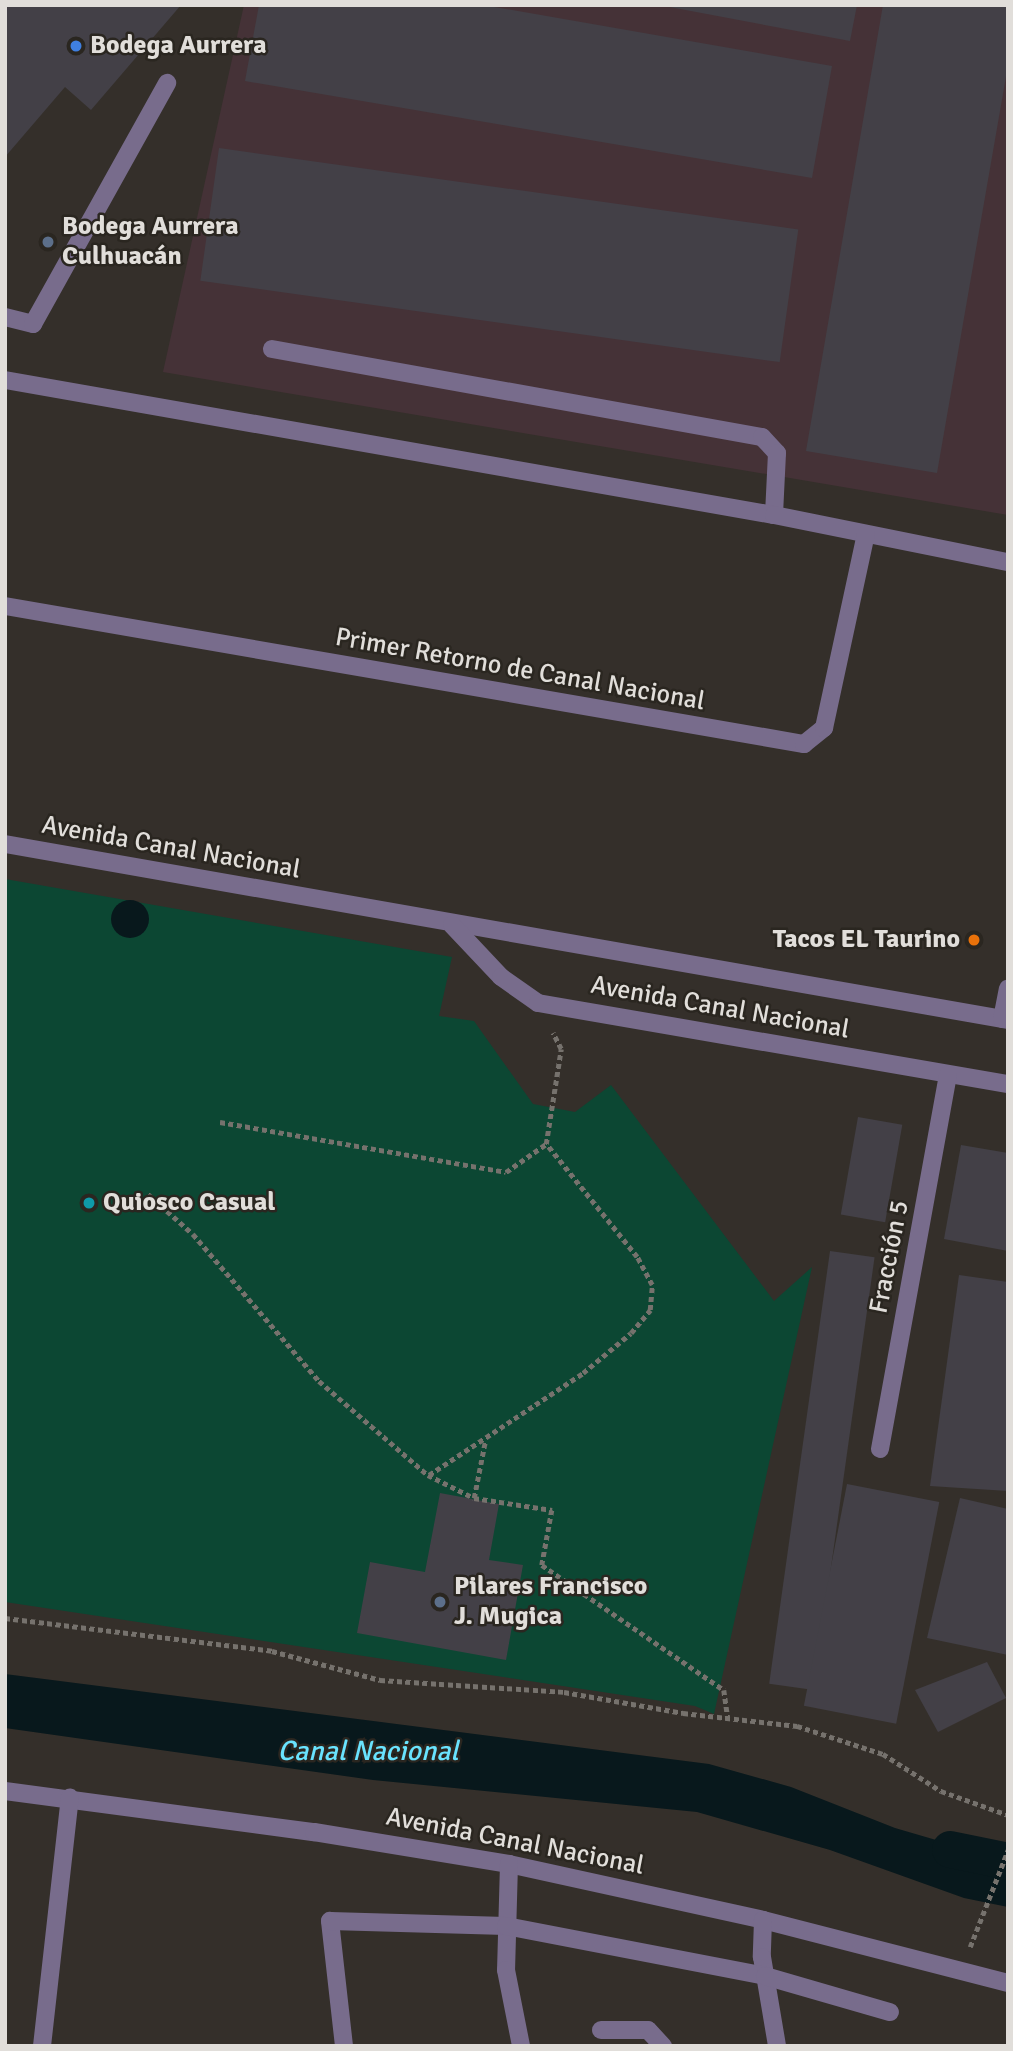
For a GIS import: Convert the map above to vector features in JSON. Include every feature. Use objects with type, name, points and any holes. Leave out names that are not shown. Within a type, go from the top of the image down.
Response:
[{"type":"street","points":[[5,317],[33,324],[167,83]]},
{"type":"street","points":[[272,349],[762,437],[777,453],[774,515]]},
{"type":"street","points":[[5,380],[774,515],[1008,562]]},
{"type":"street","name":"Primer Retorno de Canal Nacional","points":[[5,606],[804,744],[824,728],[866,534]]},
{"type":"street","name":"Avenida Canal Nacional","points":[[5,844],[452,925],[1005,1019]]},
{"type":"street","name":"Avenida Canal Nacional","points":[[452,925],[501,977],[538,1003],[1008,1084]]},
{"type":"street","points":[[1005,1019],[1008,989]]},
{"type":"street","name":"Fracción 5","points":[[880,1449],[948,1074]]},
{"type":"street","name":"Avenida Canal Nacional","points":[[5,1791],[70,1798],[509,1864],[763,1920],[1008,1983]]},
{"type":"street","points":[[42,2046],[70,1798]]},
{"type":"street","points":[[509,1864],[506,1970],[521,2046]]},
{"type":"street","points":[[763,1920],[765,1976],[777,2046]]},
{"type":"street","points":[[344,2046],[330,1921],[506,1926],[765,1976],[890,2012]]},
{"type":"street","points":[[601,2030],[648,2029],[663,2046]]},
{"type":"path","points":[[220,1122],[506,1172],[546,1144],[561,1049],[538,1003]]},
{"type":"path","points":[[428,1475],[485,1441],[583,1373],[631,1333],[650,1310],[652,1285],[637,1257],[546,1144]]},
{"type":"path","points":[[148,1194],[193,1234],[319,1381],[428,1475],[474,1498],[552,1510],[542,1565],[724,1690],[727,1718]]},
{"type":"path","points":[[474,1498],[485,1441]]},
{"type":"path","points":[[5,1618],[272,1651],[380,1680],[564,1692],[727,1718],[797,1726],[883,1754],[941,1790],[1008,1815]]},
{"type":"path","points":[[972,1942],[1008,1850]]},
{"type":"shaded area","points":[[244,5],[1008,5],[1008,515],[163,372]]},
{"type":"green space","points":[[5,879],[452,957],[439,1016],[474,1021],[533,1104],[575,1112],[611,1085],[774,1301],[812,1267],[714,1714],[695,1706],[5,1602]]},
{"type":"water","points":[[130,900],[144,905],[149,919],[144,933],[130,938],[116,933],[111,919],[116,905]]},
{"type":"water","name":"Canal Nacional","points":[[5,1674],[709,1764],[791,1787],[895,1828],[1008,1861],[1008,1907],[964,1898],[830,1850],[697,1812],[373,1780],[5,1728]]},
{"type":"building","name":"Bodega Aurrera","points":[[5,5],[181,5],[91,110],[65,87],[5,157]]},
{"type":"building","points":[[259,5],[483,5],[832,66],[812,178],[245,81]]},
{"type":"building","points":[[659,5],[857,5],[850,41]]},
{"type":"building","points":[[883,5],[1008,5],[1008,65],[937,473],[806,451]]},
{"type":"building","points":[[219,148],[798,229],[780,362],[200,281]]},
{"type":"building","points":[[858,1117],[902,1125],[885,1222],[841,1214]]},
{"type":"building","points":[[961,1145],[1008,1153],[1008,1251],[944,1239]]},
{"type":"building","points":[[830,1251],[875,1257],[814,1690],[769,1684]]},
{"type":"building","points":[[959,1275],[1008,1282],[1008,1491],[930,1486]]},
{"type":"building","points":[[847,1484],[939,1502],[896,1724],[804,1706]]},
{"type":"building","name":"Pilares Francisco J. Mugica","points":[[440,1493],[499,1504],[489,1560],[523,1565],[506,1660],[357,1633],[370,1562],[425,1572]]},
{"type":"building","points":[[960,1498],[1008,1509],[1008,1655],[927,1638]]},
{"type":"building","points":[[987,1662],[1006,1698],[938,1732],[915,1690]]},
{"type":"waterway","name":"Canal Nacional","points":[[950,1849],[1008,1861]]},
{"type":"place","name":"Bodega Aurrera","points":[[76,46]]},
{"type":"place","name":"Bodega Aurrera Culhuacán","points":[[48,242]]},
{"type":"place","name":"Tacos EL Taurino","points":[[974,940]]},
{"type":"place","name":"Quiosco Casual","points":[[89,1203]]},
{"type":"place","name":"Pilares Francisco J. Mugica","points":[[440,1602]]}]
